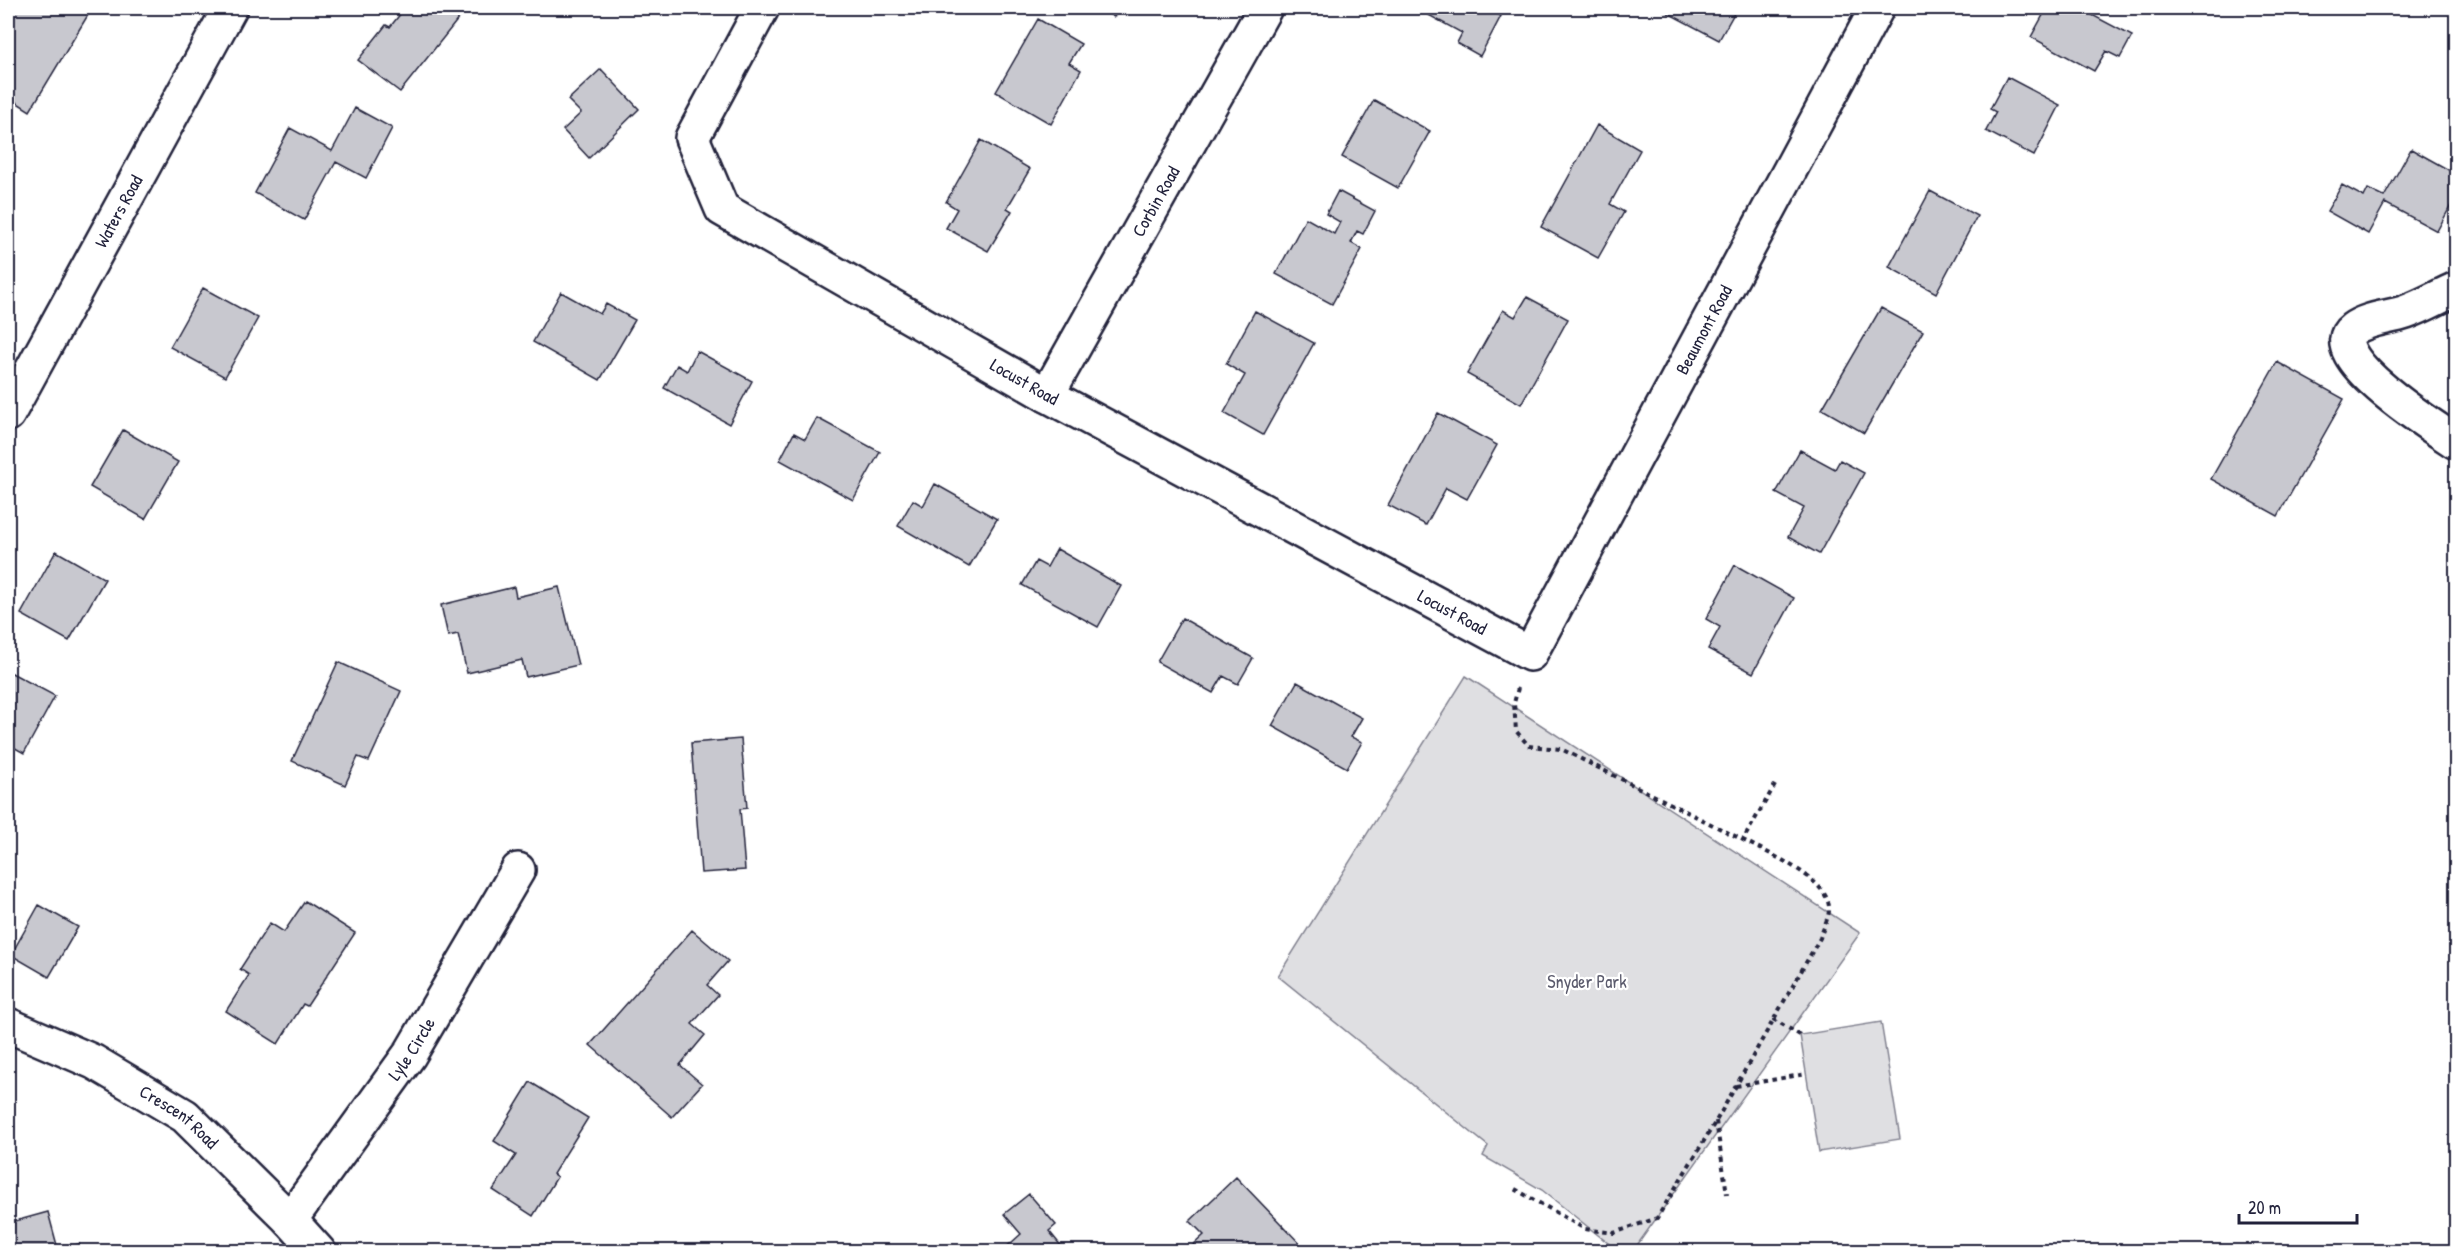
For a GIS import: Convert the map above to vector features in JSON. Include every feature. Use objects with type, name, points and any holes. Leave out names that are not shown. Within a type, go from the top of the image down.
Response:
[{"type":"street","name":"Waters Road","points":[[8,414],[230,8]]},
{"type":"street","name":"Locust Road","points":[[762,8],[692,138],[722,209],[1047,395],[1530,654]]},
{"type":"street","name":"Corbin Road","points":[[1047,395],[1266,8]]},
{"type":"street","name":"Beaumont Road","points":[[1530,654],[1877,8]]},
{"type":"street","points":[[2457,289],[2406,312],[2363,324],[2352,330],[2347,338],[2354,361],[2374,381],[2409,411],[2457,442]]},
{"type":"street","name":"Lyle Circle","points":[[290,1220],[410,1054],[518,870]]},
{"type":"street","name":"Crescent Road","points":[[8,1024],[94,1062],[185,1116],[319,1251]]},
{"type":"path","points":[[1515,1189],[1585,1229],[1614,1233],[1657,1218],[1716,1121],[1820,938],[1829,910],[1825,893],[1811,878],[1743,840],[1562,749],[1529,746],[1516,731],[1514,703],[1530,654]]},
{"type":"path","points":[[1743,840],[1775,784]]},
{"type":"path","points":[[1773,1019],[1800,1035]]},
{"type":"path","points":[[1736,1086],[1806,1074]]},
{"type":"path","points":[[1716,1121],[1727,1194]]},
{"type":"green space","name":"Snyder Park","points":[[1466,676],[1860,933],[1633,1251],[1618,1251],[1542,1190],[1483,1156],[1488,1146],[1278,976]]},
{"type":"green space","points":[[1881,1022],[1900,1139],[1819,1152],[1800,1035]]},
{"type":"building","points":[[8,8],[76,8],[88,15],[30,111],[8,97]]},
{"type":"building","points":[[405,8],[467,8],[400,92],[358,60],[386,25],[390,27]]},
{"type":"building","points":[[1098,8],[1120,8],[1114,17]]},
{"type":"building","points":[[1425,8],[1484,8],[1501,16],[1480,56],[1457,43],[1462,33],[1423,12]]},
{"type":"building","points":[[1665,8],[1737,8],[1719,40],[1664,11]]},
{"type":"building","points":[[2047,8],[2079,8],[2132,36],[2120,58],[2106,51],[2094,71],[2031,37]]},
{"type":"building","points":[[1038,19],[1081,44],[1069,63],[1081,70],[1051,124],[996,92]]},
{"type":"building","points":[[601,69],[639,109],[589,158],[563,130],[581,113],[568,100]]},
{"type":"building","points":[[2007,77],[2060,105],[2034,156],[1986,131],[1996,112],[1990,109]]},
{"type":"building","points":[[1374,100],[1430,131],[1398,188],[1342,157]]},
{"type":"building","points":[[355,108],[392,128],[366,178],[336,162],[304,220],[255,193],[290,128],[332,151]]},
{"type":"building","points":[[1597,125],[1640,150],[1610,204],[1624,212],[1598,258],[1541,227]]},
{"type":"building","points":[[981,140],[1030,169],[1007,208],[1012,211],[988,251],[946,228],[957,209],[946,202]]},
{"type":"building","points":[[2411,149],[2456,174],[2456,196],[2437,231],[2385,203],[2368,234],[2327,211],[2342,185],[2364,197],[2368,189],[2384,197]]},
{"type":"building","points":[[1338,191],[1375,211],[1363,234],[1357,231],[1351,243],[1362,249],[1332,304],[1276,274],[1306,218],[1334,234],[1340,222],[1326,214]]},
{"type":"building","points":[[1930,191],[1977,216],[1936,293],[1889,267]]},
{"type":"building","points":[[203,288],[258,318],[225,377],[170,347]]},
{"type":"building","points":[[561,292],[600,314],[606,304],[635,320],[600,380],[533,342]]},
{"type":"building","points":[[1527,297],[1568,319],[1521,404],[1467,374],[1503,310],[1515,317]]},
{"type":"building","points":[[1881,308],[1923,331],[1864,433],[1822,409]]},
{"type":"building","points":[[1255,311],[1314,343],[1263,435],[1224,413],[1245,375],[1226,364]]},
{"type":"building","points":[[697,351],[752,381],[729,424],[664,388],[677,365],[687,371]]},
{"type":"building","points":[[2277,362],[2344,399],[2278,516],[2211,479]]},
{"type":"building","points":[[1438,413],[1497,445],[1467,499],[1446,488],[1426,525],[1388,505]]},
{"type":"building","points":[[817,418],[880,452],[853,500],[780,460],[794,433],[805,439]]},
{"type":"building","points":[[123,430],[178,462],[145,519],[90,487]]},
{"type":"building","points":[[1800,450],[1835,469],[1840,460],[1864,473],[1819,554],[1788,537],[1804,508],[1776,493]]},
{"type":"building","points":[[935,484],[997,519],[969,567],[898,526],[913,500],[923,506]]},
{"type":"building","points":[[1057,549],[1121,586],[1098,627],[1022,585],[1036,561],[1047,567]]},
{"type":"building","points":[[56,551],[105,579],[69,641],[21,614]]},
{"type":"building","points":[[1735,565],[1794,598],[1753,673],[1708,649],[1720,627],[1706,619]]},
{"type":"building","points":[[514,587],[516,597],[559,587],[578,665],[526,677],[522,660],[467,673],[458,634],[448,636],[441,605]]},
{"type":"building","points":[[1182,618],[1253,658],[1238,684],[1223,676],[1213,693],[1157,662]]},
{"type":"building","points":[[338,662],[401,691],[369,761],[358,757],[345,785],[292,761]]},
{"type":"building","points":[[8,671],[55,696],[24,753],[8,744]]},
{"type":"building","points":[[1297,682],[1362,718],[1351,737],[1362,742],[1347,768],[1272,726]]},
{"type":"building","points":[[741,739],[747,808],[740,809],[745,870],[701,873],[691,743]]},
{"type":"building","points":[[305,901],[355,933],[307,1006],[303,1004],[278,1044],[226,1011],[249,975],[240,969],[270,923],[284,932]]},
{"type":"building","points":[[39,905],[78,927],[49,977],[11,955]]},
{"type":"building","points":[[692,930],[728,961],[707,985],[718,995],[692,1024],[705,1035],[680,1065],[702,1084],[672,1117],[590,1045]]},
{"type":"building","points":[[530,1082],[588,1118],[553,1174],[557,1177],[533,1216],[493,1190],[516,1155],[494,1141]]},
{"type":"building","points":[[1236,1177],[1307,1251],[1313,1244],[1320,1252],[1197,1252],[1192,1246],[1204,1235],[1190,1221]]},
{"type":"building","points":[[1029,1194],[1056,1225],[1049,1231],[1066,1252],[1001,1252],[1021,1234],[1004,1214]]},
{"type":"building","points":[[48,1212],[58,1249],[79,1244],[81,1252],[8,1252],[8,1223]]}]
